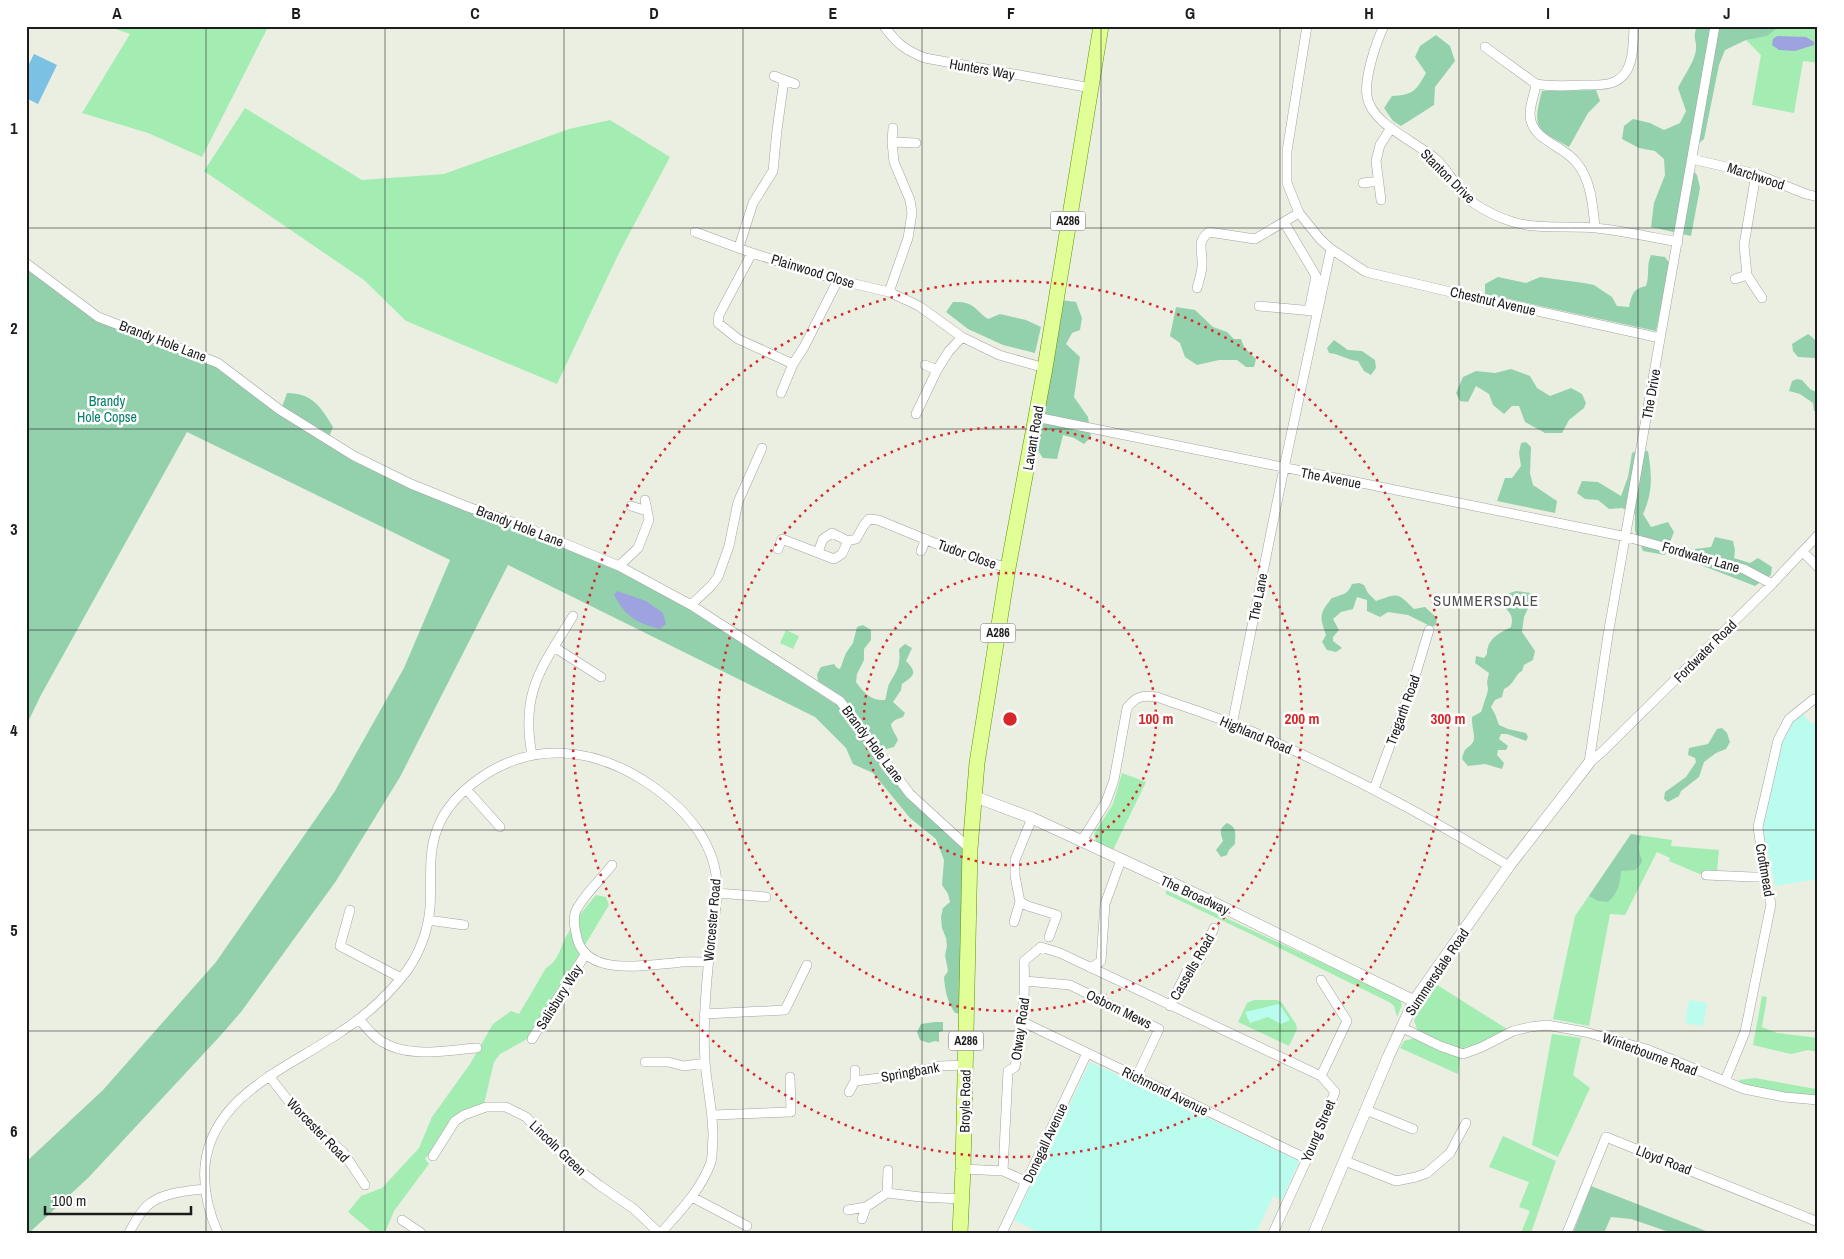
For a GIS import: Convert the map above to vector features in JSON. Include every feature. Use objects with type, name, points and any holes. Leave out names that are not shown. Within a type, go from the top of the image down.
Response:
[{"type":"main road","name":"Lavant Road","points":[[970,849],[973,796],[986,704],[1008,568],[1045,368],[1101,26]]},
{"type":"main road","name":"Broyle Road","points":[[960,1233],[966,1065],[970,849]]},
{"type":"street","name":"Hunters Way","points":[[884,26],[895,42],[908,51],[925,58],[1091,88]]},
{"type":"street","name":"Chestnut Avenue","points":[[1307,26],[1287,151],[1287,183],[1299,213],[1320,239],[1331,249],[1366,272],[1660,338]]},
{"type":"street","name":"Stanton Drive","points":[[1384,26],[1376,42],[1368,81],[1367,96],[1373,111],[1391,128],[1439,162],[1470,200],[1490,214],[1515,222],[1542,227],[1595,228],[1678,242]]},
{"type":"street","points":[[1485,47],[1536,84],[1551,86],[1597,85],[1615,82],[1627,71],[1633,57],[1634,26]]},
{"type":"street","name":"The Drive","points":[[1589,763],[1608,635],[1627,537],[1715,26]]},
{"type":"street","points":[[774,76],[795,84]]},
{"type":"street","points":[[739,247],[753,203],[773,171],[784,80]]},
{"type":"street","points":[[1536,84],[1530,114],[1533,126],[1541,136],[1570,154],[1578,164],[1592,196],[1595,228]]},
{"type":"street","points":[[888,292],[908,238],[912,213],[910,200],[894,162],[893,128]]},
{"type":"street","points":[[1381,200],[1376,161],[1380,145],[1391,128]]},
{"type":"street","points":[[892,142],[916,143]]},
{"type":"street","name":"Marchwood","points":[[1692,158],[1756,174],[1818,198]]},
{"type":"street","points":[[1756,174],[1744,245],[1747,274],[1762,298]]},
{"type":"street","points":[[1363,183],[1379,181]]},
{"type":"street","points":[[1197,288],[1202,261],[1200,250],[1203,237],[1209,232],[1255,238],[1299,213]]},
{"type":"street","points":[[1284,222],[1316,276],[1313,311],[1284,468]]},
{"type":"street","name":"Plainwood Close","points":[[695,232],[752,253],[838,280],[888,292],[919,306],[962,337],[999,355],[1045,368]]},
{"type":"street","points":[[1313,311],[1331,249]]},
{"type":"street","points":[[752,253],[719,316],[718,323],[738,339],[793,364]]},
{"type":"street","name":"Brandy Hole Lane","points":[[26,263],[98,317],[218,362],[280,410],[354,456],[411,484],[548,536],[619,566],[691,605],[840,700],[910,794],[970,849]]},
{"type":"street","points":[[1735,279],[1747,274]]},
{"type":"street","points":[[781,393],[793,364],[804,347],[838,280]]},
{"type":"street","points":[[1259,306],[1313,311]]},
{"type":"street","points":[[916,414],[938,370],[949,352],[962,337]]},
{"type":"street","points":[[925,365],[938,370]]},
{"type":"street","name":"The Avenue","points":[[1036,417],[1627,537]]},
{"type":"street","points":[[691,605],[711,586],[718,576],[729,546],[738,502],[762,448]]},
{"type":"street","name":"The Lane","points":[[1232,725],[1284,468]]},
{"type":"street","points":[[619,566],[638,548],[649,520],[645,500]]},
{"type":"street","points":[[630,506],[647,511]]},
{"type":"street","name":"Tudor Close","points":[[778,549],[782,539],[834,559],[842,554],[848,541],[856,539],[869,519],[878,520],[960,553],[1008,568]]},
{"type":"street","points":[[818,552],[823,539],[832,533],[848,541]]},
{"type":"street","name":"Fordwater Road","points":[[1589,763],[1772,584],[1818,535]]},
{"type":"street","name":"Fordwater Lane","points":[[1627,537],[1744,569],[1772,584]]},
{"type":"street","name":"Tudor Close","points":[[921,551],[926,539]]},
{"type":"street","points":[[1803,552],[1818,567]]},
{"type":"street","points":[[532,756],[529,738],[529,704],[537,679],[573,616]]},
{"type":"street","name":"Tregarth Road","points":[[1374,789],[1413,683],[1428,633],[1418,632]]},
{"type":"street","points":[[554,647],[601,677]]},
{"type":"street","name":"Highland Road","points":[[1082,842],[1106,802],[1114,780],[1127,708],[1133,699],[1144,695],[1157,697],[1262,736],[1374,789],[1440,824],[1509,866]]},
{"type":"street","name":"Croftmead","points":[[1725,1082],[1745,1032],[1771,904],[1758,827],[1778,740],[1789,719],[1814,698]]},
{"type":"street","name":"Worcester Road","points":[[218,1233],[208,1207],[204,1189],[206,1156],[217,1126],[237,1102],[270,1076],[330,1040],[359,1019],[378,1003],[401,978],[420,947],[428,920],[431,854],[437,828],[445,812],[466,789],[486,772],[499,765],[532,756],[574,753],[594,756],[626,769],[656,788],[680,809],[705,841],[715,867],[717,893],[708,962],[704,1014],[705,1063],[713,1115],[712,1158],[704,1178],[692,1197],[660,1233]]},
{"type":"street","name":"Summersdale Road","points":[[1314,1233],[1401,1027],[1414,1002],[1509,866],[1589,763]]},
{"type":"street","points":[[466,789],[500,827]]},
{"type":"street","name":"The Broadway","points":[[973,796],[1032,818],[1198,895],[1414,1002]]},
{"type":"street","points":[[1014,922],[1020,902],[1015,876],[1015,860],[1032,818]]},
{"type":"street","points":[[1092,968],[1101,961],[1105,904],[1121,860]]},
{"type":"street","points":[[612,865],[577,909],[574,920],[577,943],[586,955],[604,964],[620,967],[639,967],[676,962],[708,962]]},
{"type":"street","points":[[1706,874],[1753,878],[1765,876]]},
{"type":"street","points":[[717,893],[766,897]]},
{"type":"street","points":[[1020,902],[1057,915],[1049,936]]},
{"type":"street","points":[[350,910],[340,946],[401,978]]},
{"type":"street","points":[[428,920],[464,926]]},
{"type":"street","name":"Cassells Road","points":[[1170,1006],[1187,971],[1200,959],[1214,928]]},
{"type":"street","name":"Otway Road","points":[[1003,1171],[1008,1072],[1015,1066],[1023,1022],[1024,961],[1041,947],[1060,953],[1321,1076]]},
{"type":"street","name":"Salisbury Way","points":[[532,1039],[586,955]]},
{"type":"street","points":[[704,1014],[785,1010],[807,965]]},
{"type":"street","points":[[1321,980],[1347,1021],[1321,1076]]},
{"type":"street","name":"Osborn Mews","points":[[1025,981],[1070,985],[1159,1029],[1136,1078]]},
{"type":"street","points":[[359,1019],[380,1041],[401,1050],[412,1052],[477,1048]]},
{"type":"street","name":"Richmond Avenue","points":[[1023,1022],[1307,1159]]},
{"type":"street","name":"Winterbourne Road","points":[[1401,1027],[1440,1046],[1463,1054],[1482,1047],[1513,1031],[1547,1025],[1586,1032],[1646,1049],[1744,1089],[1784,1098],[1818,1100]]},
{"type":"street","name":"Donegall Avenue","points":[[1002,1233],[1087,1053]]},
{"type":"street","points":[[645,1062],[668,1062],[684,1066],[705,1063]]},
{"type":"street","name":"Springbank","points":[[855,1081],[904,1074],[939,1066],[966,1065]]},
{"type":"street","points":[[849,1092],[855,1081],[855,1070]]},
{"type":"street","name":"Worcester Road","points":[[270,1076],[298,1112],[343,1152],[365,1185]]},
{"type":"street","name":"Young Street","points":[[1273,1233],[1335,1092],[1321,1076]]},
{"type":"street","points":[[713,1115],[791,1112],[790,1077]]},
{"type":"street","name":"Lincoln Green","points":[[433,1156],[455,1121],[464,1115],[486,1107],[506,1108],[526,1117],[574,1166],[634,1209],[660,1233]]},
{"type":"street","points":[[1366,1110],[1412,1129]]},
{"type":"street","points":[[1345,1161],[1396,1181],[1416,1177],[1428,1173],[1450,1153],[1466,1122]]},
{"type":"street","name":"Lloyd Road","points":[[1567,1233],[1606,1137],[1818,1222]]},
{"type":"street","points":[[963,1169],[1003,1171],[1026,1182]]},
{"type":"street","points":[[887,1193],[888,1170]]},
{"type":"street","points":[[129,1233],[140,1213],[147,1205],[160,1198],[186,1191],[204,1189]]},
{"type":"street","points":[[848,1210],[866,1207],[887,1193],[962,1199]]},
{"type":"street","points":[[692,1197],[747,1226]]},
{"type":"street","points":[[862,1219],[866,1207]]},
{"type":"street","points":[[402,1220],[421,1233]]},
{"type":"green space","points":[[107,26],[268,27],[202,157],[148,133],[82,113],[130,34]]},
{"type":"green space","points":[[1697,26],[1777,26],[1777,28],[1767,36],[1746,40],[1725,50],[1719,65],[1704,139],[1689,151],[1687,164],[1697,175],[1700,188],[1691,236],[1651,227],[1654,203],[1665,175],[1664,159],[1655,151],[1639,148],[1622,139],[1624,126],[1633,119],[1650,123],[1664,130],[1680,123],[1686,111],[1678,88],[1695,55]]},
{"type":"green space","points":[[1744,26],[1818,26],[1818,63],[1803,61],[1794,113],[1752,105],[1761,55],[1746,40]]},
{"type":"green space","points":[[1436,35],[1450,46],[1455,61],[1435,87],[1434,105],[1401,126],[1393,121],[1384,108],[1392,96],[1405,95],[1413,91],[1419,84],[1426,73],[1415,57],[1420,46]]},
{"type":"green space","points":[[1596,90],[1600,101],[1588,113],[1569,147],[1549,136],[1539,126],[1537,113],[1542,91]]},
{"type":"green space","points":[[245,108],[362,180],[444,174],[569,129],[610,120],[670,157],[619,253],[557,384],[406,321],[364,280],[204,171]]},
{"type":"green space","points":[[1651,255],[1665,257],[1670,264],[1656,331],[1485,294],[1485,284],[1498,277],[1526,283],[1540,277],[1594,285],[1612,297],[1617,306],[1629,307],[1634,293],[1646,286]]},
{"type":"green space","name":"Brandy Hole Copse","points":[[26,267],[96,319],[217,365],[353,459],[618,569],[679,602],[835,704],[839,704],[907,795],[966,848],[963,1014],[955,1013],[952,1009],[945,987],[944,977],[948,971],[945,955],[947,946],[941,917],[943,908],[950,902],[948,894],[942,885],[944,860],[936,839],[910,818],[873,773],[853,764],[846,748],[815,717],[508,565],[400,777],[336,881],[241,1012],[221,1035],[89,1177],[29,1233],[26,1233],[26,1162],[103,1090],[216,962],[335,791],[404,668],[450,560],[187,432],[41,695],[26,726]]},
{"type":"green space","points":[[1061,300],[1076,302],[1082,318],[1080,330],[1072,333],[1066,344],[1080,357],[1074,397],[1088,417],[1091,437],[1084,444],[1074,438],[1063,435],[1057,459],[1043,458],[1036,448]]},
{"type":"green space","points":[[953,302],[969,304],[988,319],[1000,314],[1026,320],[1041,327],[1035,353],[1003,345],[968,329],[946,312]]},
{"type":"green space","points":[[1176,307],[1195,310],[1213,327],[1227,332],[1234,339],[1241,339],[1244,347],[1256,359],[1254,367],[1246,367],[1237,360],[1219,360],[1197,365],[1185,357],[1180,343],[1170,336]]},
{"type":"green space","points":[[1808,334],[1817,345],[1818,360],[1815,358],[1798,357],[1793,351],[1792,344]]},
{"type":"green space","points":[[1334,340],[1348,350],[1362,351],[1375,360],[1376,368],[1371,375],[1364,371],[1358,361],[1329,353],[1327,348]]},
{"type":"green space","points":[[1511,369],[1530,376],[1537,388],[1550,396],[1571,388],[1582,394],[1586,403],[1584,408],[1569,420],[1562,433],[1545,433],[1525,422],[1519,406],[1512,406],[1504,414],[1493,405],[1489,394],[1476,386],[1468,402],[1460,401],[1456,393],[1463,377],[1476,371],[1495,373]]},
{"type":"green space","points":[[1802,380],[1810,389],[1818,393],[1818,412],[1814,411],[1813,403],[1800,394],[1789,391],[1792,381]]},
{"type":"green space","points":[[287,393],[309,398],[320,407],[333,427],[329,437],[282,407]]},
{"type":"green space","points":[[1526,442],[1531,447],[1530,473],[1533,485],[1557,501],[1555,513],[1497,501],[1505,478],[1512,478],[1521,466],[1519,453],[1521,443]]},
{"type":"green space","points":[[1638,450],[1648,451],[1650,468],[1649,498],[1643,514],[1651,527],[1668,522],[1674,532],[1665,555],[1643,551],[1635,531],[1635,514],[1622,508],[1609,509],[1598,500],[1585,499],[1577,493],[1582,481],[1598,482],[1621,496],[1628,477],[1632,453]]},
{"type":"green space","points":[[1715,537],[1733,541],[1734,558],[1750,563],[1758,558],[1772,567],[1771,575],[1755,586],[1693,562],[1695,549],[1711,547]]},
{"type":"green space","points":[[1359,583],[1364,585],[1368,593],[1376,601],[1389,596],[1397,596],[1404,599],[1414,609],[1425,607],[1437,618],[1436,625],[1432,627],[1408,615],[1388,612],[1380,617],[1367,611],[1367,600],[1357,597],[1353,609],[1341,612],[1333,619],[1339,630],[1333,637],[1333,641],[1342,648],[1336,652],[1327,650],[1322,642],[1326,635],[1322,621],[1323,611],[1332,598],[1345,593],[1352,584]]},
{"type":"green space","points":[[1516,591],[1531,593],[1532,600],[1524,617],[1522,632],[1535,651],[1533,660],[1524,665],[1522,671],[1504,689],[1502,697],[1495,700],[1491,707],[1499,725],[1526,733],[1528,737],[1526,741],[1507,734],[1501,734],[1499,739],[1508,746],[1506,750],[1498,750],[1497,755],[1504,763],[1502,769],[1485,764],[1468,766],[1462,759],[1465,750],[1474,740],[1472,717],[1481,712],[1488,689],[1489,673],[1475,663],[1476,656],[1484,658],[1491,640],[1511,627],[1511,616],[1505,608],[1507,594]]},
{"type":"green space","points":[[863,625],[871,630],[871,640],[864,649],[864,660],[857,674],[856,682],[872,698],[885,700],[888,686],[899,664],[899,649],[905,644],[912,648],[906,661],[913,674],[902,684],[901,690],[893,702],[905,713],[903,717],[891,724],[898,740],[894,747],[883,750],[843,697],[818,681],[817,674],[821,667],[834,664],[840,669],[846,653],[853,643],[857,627]]},
{"type":"green space","points":[[786,630],[799,636],[793,649],[780,643]]},
{"type":"green space","points":[[1722,728],[1727,733],[1730,742],[1726,749],[1716,753],[1704,762],[1699,777],[1681,791],[1679,796],[1668,802],[1664,799],[1665,792],[1686,777],[1696,762],[1695,758],[1688,755],[1689,748],[1708,744],[1717,729]]},
{"type":"green space","points":[[1122,773],[1146,782],[1112,852],[1097,845],[1094,834],[1113,804]]},
{"type":"green space","points":[[1227,823],[1234,829],[1235,844],[1227,855],[1221,857],[1216,850],[1223,841],[1221,831]]},
{"type":"green space","points":[[1631,834],[1672,840],[1671,846],[1719,850],[1716,881],[1669,861],[1670,858],[1657,852],[1625,915],[1610,914],[1589,1026],[1553,1019],[1575,916]]},
{"type":"green space","points":[[1631,834],[1641,836],[1639,852],[1642,859],[1641,863],[1635,870],[1621,871],[1618,888],[1608,902],[1598,901],[1589,896]]},
{"type":"green space","points":[[1166,890],[1400,999],[1402,1005],[1397,1017],[1394,1006],[1389,1002],[1166,894]]},
{"type":"green space","points":[[596,895],[606,897],[609,905],[529,1038],[500,1054],[494,1062],[484,1104],[467,1110],[425,1159],[429,1164],[394,1211],[385,1233],[373,1233],[348,1212],[361,1196],[382,1188],[419,1148],[432,1117],[470,1064],[493,1024],[511,1011],[519,1014],[546,968],[557,958],[573,924]]},
{"type":"green space","points":[[1434,983],[1507,1029],[1481,1044],[1459,1049],[1417,1029],[1414,1020],[1423,1000]]},
{"type":"green space","points":[[1762,996],[1767,997],[1762,1027],[1777,1033],[1818,1038],[1818,1052],[1808,1050],[1791,1054],[1753,1045]]},
{"type":"green space","points":[[1254,1000],[1277,1000],[1282,1003],[1296,1024],[1297,1029],[1289,1046],[1238,1022],[1247,1003]]},
{"type":"green space","points":[[943,1022],[943,1031],[939,1032],[939,1042],[929,1043],[920,1040],[917,1032],[921,1024]]},
{"type":"green space","points":[[1552,1034],[1581,1038],[1573,1075],[1590,1088],[1558,1157],[1532,1145]]},
{"type":"green space","points":[[1414,1038],[1460,1057],[1458,1074],[1400,1048],[1404,1041]]},
{"type":"green space","points":[[1755,1078],[1816,1089],[1818,1081],[1818,1097],[1785,1095],[1741,1084],[1739,1080]]},
{"type":"green space","points":[[1503,1136],[1556,1161],[1531,1233],[1521,1233],[1530,1211],[1519,1207],[1529,1182],[1489,1167]]},
{"type":"green space","points":[[1591,1186],[1711,1233],[1672,1233],[1631,1219],[1611,1217],[1604,1233],[1573,1233]]},
{"type":"shaded area","points":[[1777,36],[1806,37],[1814,42],[1814,45],[1795,51],[1779,50],[1772,45],[1773,39]]},
{"type":"shaded area","points":[[34,54],[57,65],[38,104],[26,98],[26,70]]},
{"type":"shaded area","points":[[617,591],[646,601],[663,613],[666,624],[660,629],[632,618],[623,609],[614,595]]},
{"type":"shaded area","points":[[1802,713],[1812,724],[1818,719],[1818,879],[1775,886],[1763,828],[1782,743],[1793,721]]},
{"type":"shaded area","points":[[1689,1000],[1707,1003],[1703,1026],[1685,1023]]},
{"type":"shaded area","points":[[1279,1004],[1290,1020],[1281,1024],[1268,1017],[1250,1023],[1245,1012]]},
{"type":"shaded area","points":[[1090,1062],[1299,1161],[1282,1200],[1273,1196],[1256,1233],[1040,1233],[1014,1220]]},
{"type":"district","name":"SUMMERSDALE","points":[[1486,600]]}]
